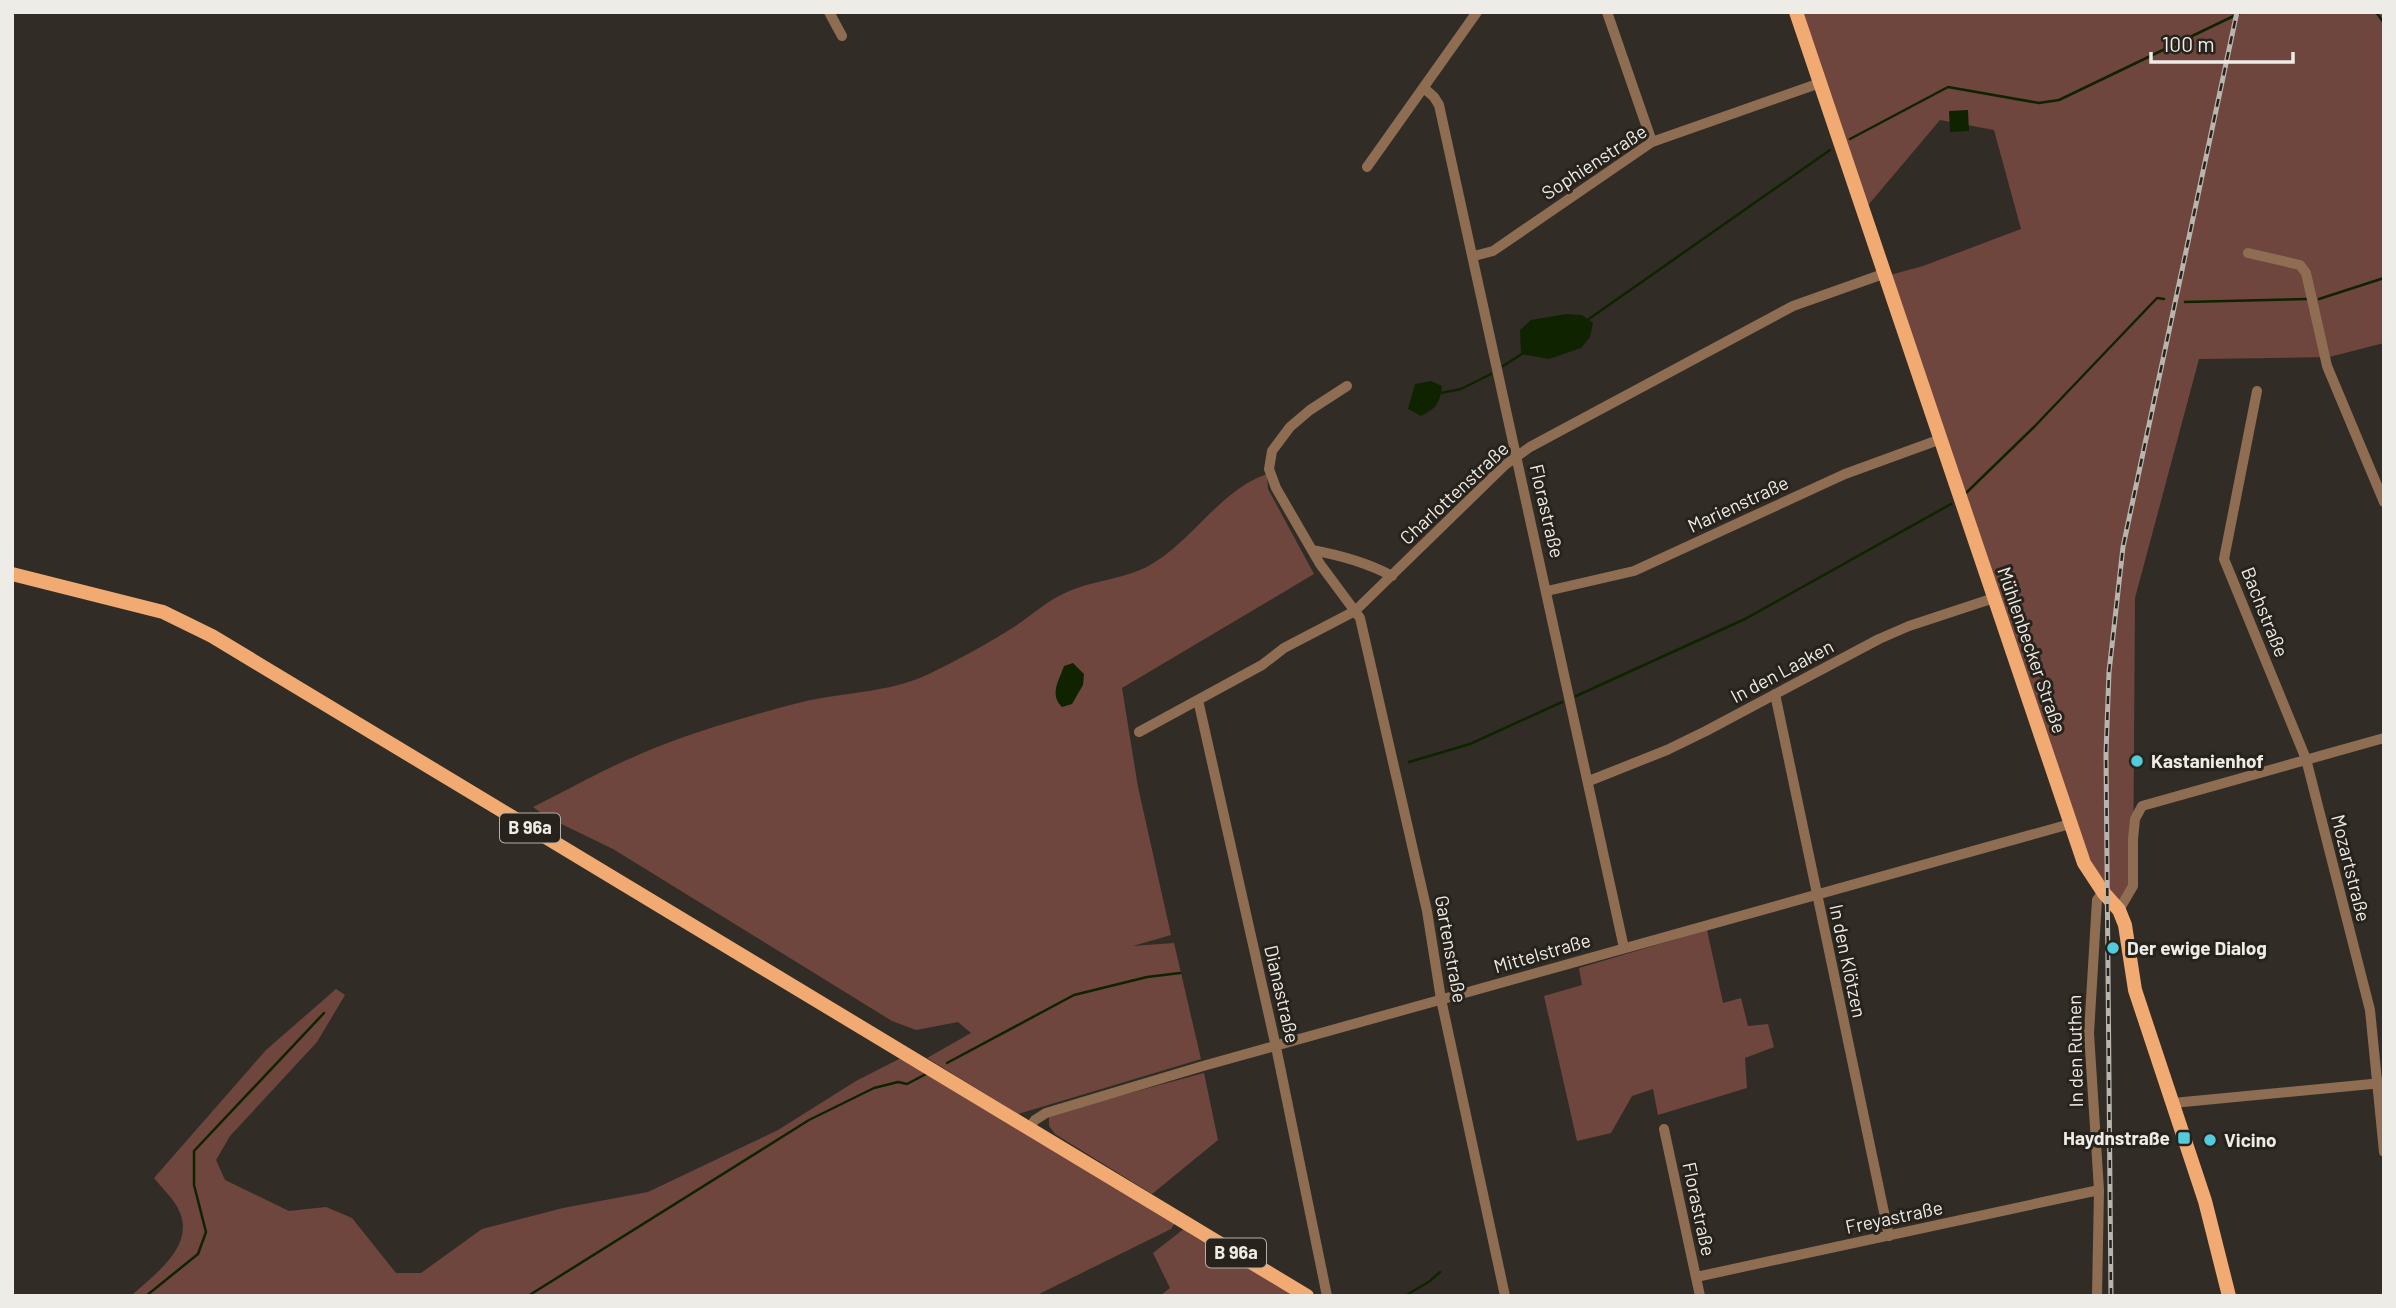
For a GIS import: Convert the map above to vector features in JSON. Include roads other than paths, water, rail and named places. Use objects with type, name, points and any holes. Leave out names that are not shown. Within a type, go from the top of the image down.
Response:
[{"type":"main road","name":"Mühlenbecker Straße","points":[[1796,12],[2084,863],[2119,910],[2125,925],[2138,1002],[2205,1201],[2229,1296]]},
{"type":"main road","name":"B 96a","points":[[12,574],[136,604],[188,623],[1307,1296]]},
{"type":"street","points":[[829,12],[842,36]]},
{"type":"street","points":[[1367,167],[1477,12]]},
{"type":"street","points":[[1607,12],[1652,142]]},
{"type":"street","name":"Sophienstraße","points":[[1474,256],[1493,251],[1652,142],[1820,83]]},
{"type":"street","name":"Florastraße","points":[[1424,88],[1440,105],[1624,948]]},
{"type":"street","points":[[2248,253],[2301,265],[2306,273],[2327,366],[2378,474],[2384,502]]},
{"type":"street","name":"Charlottenstraße","points":[[1139,732],[1262,665],[1284,648],[1355,611],[1516,456],[1793,306],[1886,273]]},
{"type":"street","name":"Gartenstraße","points":[[1348,386],[1321,402],[1290,428],[1278,441],[1269,461],[1269,469],[1276,488],[1312,550],[1360,618],[1427,911],[1441,999],[1505,1296]]},
{"type":"street","name":"Bachstraße","points":[[2257,391],[2224,559],[2306,760]]},
{"type":"street","name":"Marienstraße","points":[[1547,591],[1633,571],[1845,474],[1941,439]]},
{"type":"street","points":[[1312,550],[1357,562],[1392,576]]},
{"type":"street","name":"In den Laaken","points":[[1589,780],[1667,750],[1879,639],[1909,626],[1994,598]]},
{"type":"street","name":"In den Klötzen","points":[[1775,694],[1889,1236]]},
{"type":"street","name":"Dianastraße","points":[[1198,699],[1276,1047],[1327,1296]]},
{"type":"street","points":[[2119,910],[2133,886],[2135,819],[2142,806],[2384,738]]},
{"type":"street","name":"Mozartstraße","points":[[2306,760],[2370,1010],[2380,1083],[2384,1152]]},
{"type":"street","name":"Mittelstraße","points":[[1028,1129],[1035,1119],[1046,1113],[1441,999],[2070,824]]},
{"type":"street","name":"In den Ruthen","points":[[2097,1296],[2099,1190],[2089,1033],[2097,900],[2103,892]]},
{"type":"street","points":[[2173,1103],[2380,1083]]},
{"type":"street","name":"Florastraße","points":[[1664,1129],[1700,1296]]},
{"type":"street","name":"Freyastraße","points":[[1696,1277],[2099,1190]]},
{"type":"waterway","points":[[1850,139],[1948,87],[2039,103],[2059,100],[2242,12]]},
{"type":"waterway","points":[[2376,12],[2384,23]]},
{"type":"waterway","points":[[1586,321],[1830,150]]},
{"type":"waterway","points":[[2319,299],[2384,278]]},
{"type":"waterway","points":[[1966,493],[2034,427],[2157,298],[2164,299]]},
{"type":"waterway","points":[[2185,302],[2308,299]]},
{"type":"waterway","points":[[1503,366],[1525,352]]},
{"type":"waterway","points":[[1441,393],[1461,389],[1491,374]]},
{"type":"waterway","points":[[1576,696],[1745,619],[1951,504]]},
{"type":"waterway","points":[[1409,762],[1470,744],[1562,702]]},
{"type":"waterway","points":[[947,1063],[1074,995],[1147,977],[1180,973]]},
{"type":"waterway","points":[[146,1296],[198,1254],[206,1232],[194,1185],[194,1151],[324,1013]]},
{"type":"waterway","points":[[528,1296],[809,1120],[874,1088],[898,1082],[907,1084],[926,1074]]},
{"type":"waterway","points":[[1405,1296],[1440,1272]]},
{"type":"railway","points":[[2111,1296],[2106,753],[2109,672],[2123,547],[2237,12]]},
{"type":"place","name":"Kastanienhof","points":[[2137,761]]},
{"type":"place","name":"Der ewige Dialog","points":[[2113,948]]},
{"type":"place","name":"Haydnstraße","points":[[2184,1138]]},
{"type":"place","name":"Vicino","points":[[2210,1140]]}]
